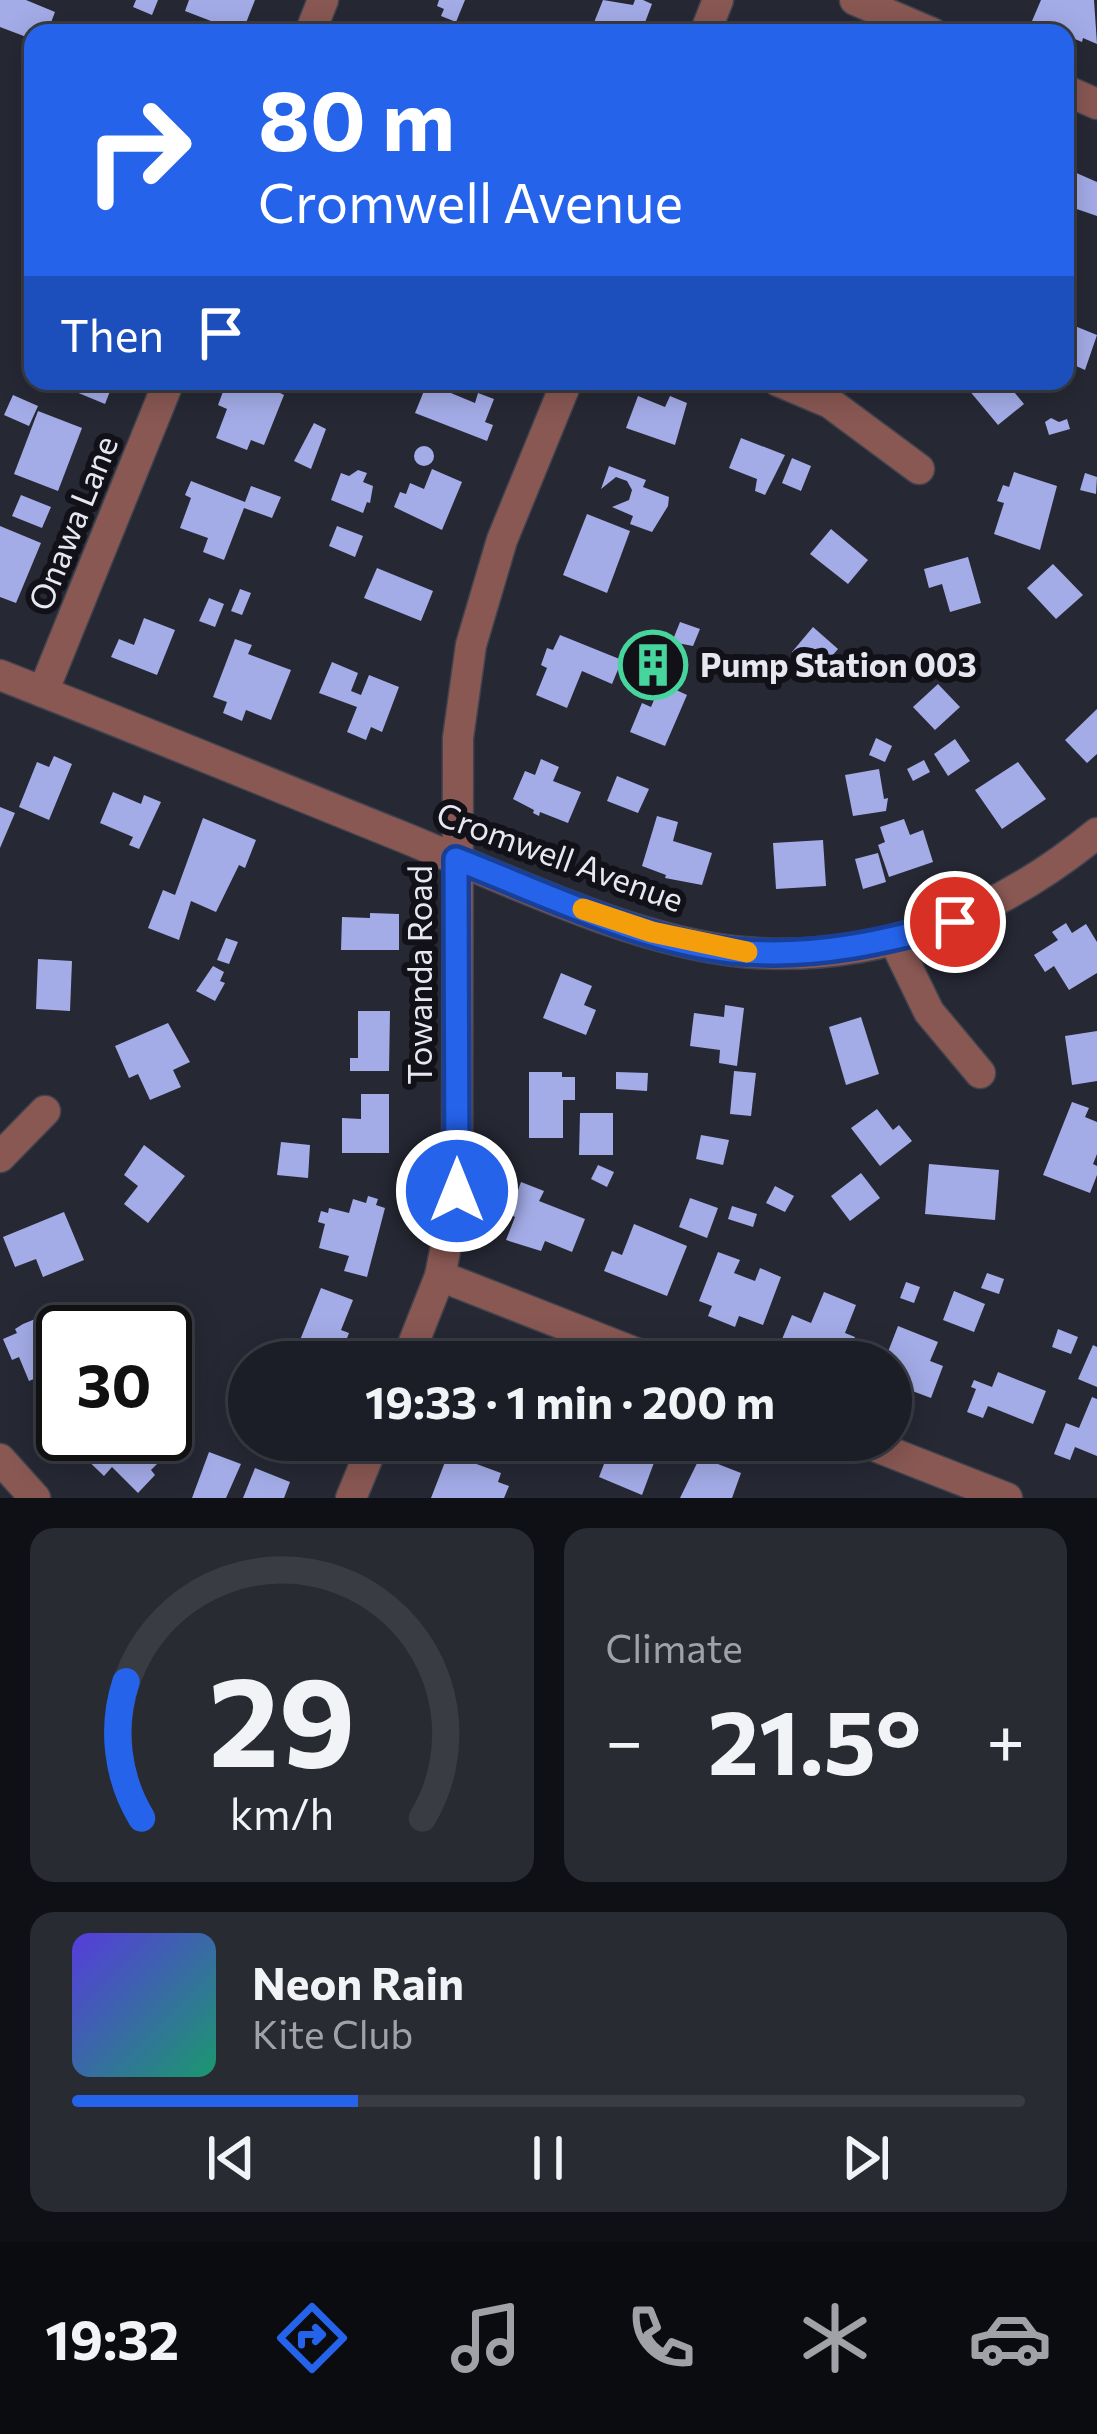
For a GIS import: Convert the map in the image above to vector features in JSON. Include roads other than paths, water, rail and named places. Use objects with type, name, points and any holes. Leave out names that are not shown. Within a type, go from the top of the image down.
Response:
[{"type":"street","points":[[855,0],[911,24]]},
{"type":"street","name":"Onawa Lane","points":[[43,692],[165,390]]},
{"type":"street","name":"Towanda Road","points":[[414,1341],[440,1276],[457,1191],[458,739],[470,645],[502,540],[563,390]]},
{"type":"street","points":[[799,390],[830,403],[919,469]]},
{"type":"street","name":"Cromwell Avenue","points":[[0,675],[618,922],[741,952],[841,950],[955,922],[1009,897],[1055,868],[1097,833]]},
{"type":"street","points":[[894,940],[929,1012],[980,1073]]},
{"type":"street","points":[[0,1157],[45,1111]]},
{"type":"street","points":[[440,1276],[606,1341]]},
{"type":"street","points":[[0,1459],[34,1498]]},
{"type":"street","points":[[352,1498],[367,1461]]},
{"type":"street","points":[[912,1461],[1007,1498]]},
{"type":"place","name":"Pump Station 003","points":[[653,665]]}]
